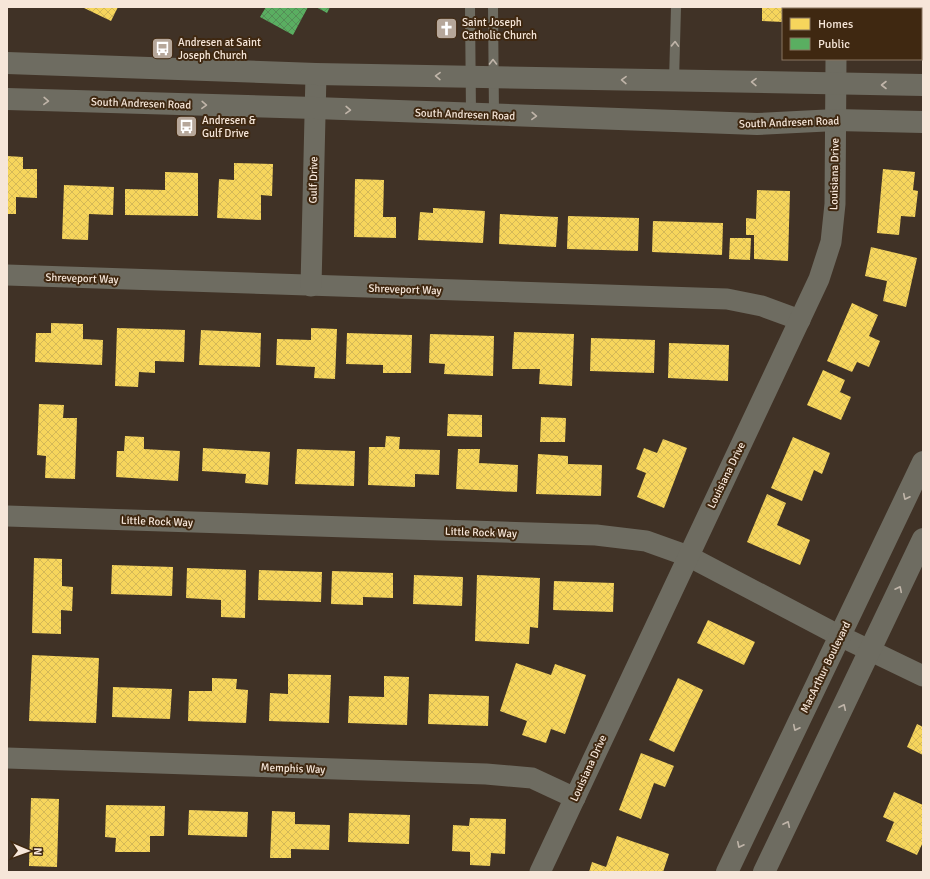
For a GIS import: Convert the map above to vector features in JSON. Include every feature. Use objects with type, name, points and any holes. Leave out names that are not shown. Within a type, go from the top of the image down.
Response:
[{"type":"street","name":"Louisiana Drive","points":[[540,872],[818,279],[831,242],[835,204],[836,60]]},
{"type":"street","points":[[7,63],[316,74],[923,85]]},
{"type":"street","name":"Gulf Drive","points":[[311,286],[316,74]]},
{"type":"street","name":"South Andresen Road","points":[[7,100],[315,108],[757,124],[836,120],[923,122]]},
{"type":"street","name":"Shreveport Way","points":[[7,275],[727,299],[762,306],[800,320]]},
{"type":"street","name":"MacArthur Boulevard","points":[[727,872],[923,462]]},
{"type":"street","name":"Little Rock Way","points":[[7,516],[596,535],[646,541],[688,556],[840,636],[923,676]]},
{"type":"street","points":[[764,872],[923,538]]},
{"type":"street","name":"Memphis Way","points":[[7,758],[486,774],[532,778],[575,798]]},
{"type":"lane","points":[[470,7],[471,114]]},
{"type":"lane","points":[[493,7],[494,115]]},
{"type":"lane","points":[[674,81],[676,7]]},
{"type":"building: Homes","points":[[82,7],[118,7],[111,21]]},
{"type":"building: Homes","points":[[762,7],[787,7],[782,8],[782,22],[762,21]]},
{"type":"building: Homes","points":[[923,7],[923,16],[922,8],[885,8]]},
{"type":"building: Homes","points":[[7,156],[23,157],[23,169],[37,169],[37,198],[16,197],[16,214],[7,214]]},
{"type":"building: Homes","points":[[234,163],[273,164],[272,196],[261,195],[261,220],[217,218],[219,179],[234,180]]},
{"type":"building: Homes","points":[[883,169],[915,172],[913,190],[918,191],[915,217],[901,216],[899,235],[877,233]]},
{"type":"building: Homes","points":[[165,172],[198,173],[198,216],[125,215],[125,189],[165,190]]},
{"type":"building: Homes","points":[[355,179],[384,180],[383,217],[396,217],[396,238],[354,237]]},
{"type":"building: Homes","points":[[64,185],[114,187],[113,215],[89,214],[88,240],[62,239]]},
{"type":"building: Homes","points":[[757,190],[790,191],[788,261],[754,259],[754,235],[746,235],[746,218],[756,219]]},
{"type":"building: Homes","points":[[433,208],[485,211],[483,243],[418,240],[420,212],[433,213]]},
{"type":"building: Homes","points":[[500,214],[558,217],[556,247],[499,244]]},
{"type":"building: Homes","points":[[568,216],[639,218],[638,251],[567,249]]},
{"type":"building: Homes","points":[[653,221],[723,223],[722,255],[652,252]]},
{"type":"building: Homes","points":[[730,238],[751,238],[750,260],[729,259]]},
{"type":"building: Homes","points":[[871,247],[917,258],[906,307],[883,301],[887,281],[865,276]]},
{"type":"building: Homes","points":[[852,303],[878,315],[869,336],[880,341],[869,367],[857,362],[852,372],[827,361]]},
{"type":"building: Homes","points":[[51,323],[83,324],[83,339],[103,340],[102,365],[35,362],[36,333],[51,333]]},
{"type":"building: Homes","points":[[117,328],[185,330],[184,362],[155,361],[155,373],[139,372],[138,387],[115,386]]},
{"type":"building: Homes","points":[[311,328],[337,329],[335,379],[314,378],[315,367],[276,365],[277,339],[311,340]]},
{"type":"building: Homes","points":[[201,330],[261,333],[260,367],[199,365]]},
{"type":"building: Homes","points":[[514,332],[574,334],[572,386],[539,384],[540,369],[512,369]]},
{"type":"building: Homes","points":[[347,333],[412,335],[411,373],[383,373],[383,365],[346,364]]},
{"type":"building: Homes","points":[[430,334],[494,336],[493,376],[444,374],[445,364],[429,363]]},
{"type":"building: Homes","points":[[591,338],[655,340],[654,373],[590,371]]},
{"type":"building: Homes","points":[[669,343],[729,345],[728,381],[668,378]]},
{"type":"building: Homes","points":[[823,370],[845,380],[840,392],[851,397],[841,420],[807,405]]},
{"type":"building: Homes","points":[[39,404],[64,405],[63,418],[77,418],[75,479],[45,478],[46,456],[37,455]]},
{"type":"building: Homes","points":[[448,414],[482,415],[482,437],[447,436]]},
{"type":"building: Homes","points":[[541,417],[566,418],[565,442],[540,442]]},
{"type":"building: Homes","points":[[125,436],[144,437],[144,449],[180,451],[178,481],[116,477],[117,451],[124,451]]},
{"type":"building: Homes","points":[[386,436],[400,437],[399,449],[440,450],[439,475],[415,474],[415,487],[368,485],[369,447],[385,447]]},
{"type":"building: Homes","points":[[793,437],[830,453],[822,474],[814,470],[802,501],[771,488]]},
{"type":"building: Homes","points":[[663,439],[687,448],[664,508],[637,497],[646,473],[636,469],[644,448],[657,453]]},
{"type":"building: Homes","points":[[203,448],[270,452],[268,485],[245,483],[246,474],[202,471]]},
{"type":"building: Homes","points":[[297,449],[355,451],[354,486],[295,484]]},
{"type":"building: Homes","points":[[458,449],[480,449],[479,463],[518,465],[517,492],[456,489]]},
{"type":"building: Homes","points":[[538,454],[568,456],[568,464],[602,465],[601,496],[536,494]]},
{"type":"building: Homes","points":[[767,494],[786,503],[777,525],[810,540],[800,565],[747,542]]},
{"type":"building: Homes","points":[[34,558],[62,559],[62,586],[73,587],[72,611],[61,610],[61,634],[32,633]]},
{"type":"building: Homes","points":[[112,565],[173,567],[172,596],[111,594]]},
{"type":"building: Homes","points":[[187,568],[246,570],[245,618],[221,617],[221,600],[186,598]]},
{"type":"building: Homes","points":[[259,570],[322,572],[321,602],[258,600]]},
{"type":"building: Homes","points":[[332,571],[393,573],[393,598],[363,597],[363,605],[331,604]]},
{"type":"building: Homes","points":[[414,575],[463,577],[462,606],[413,604]]},
{"type":"building: Homes","points":[[477,575],[540,578],[538,628],[530,627],[529,644],[475,641]]},
{"type":"building: Homes","points":[[554,581],[614,583],[613,612],[553,610]]},
{"type":"building: Homes","points":[[708,620],[755,642],[744,665],[697,643]]},
{"type":"building: Homes","points":[[32,655],[99,658],[96,723],[29,721]]},
{"type":"building: Homes","points":[[516,663],[551,675],[555,664],[586,675],[565,734],[551,729],[546,743],[522,735],[527,721],[500,711]]},
{"type":"building: Homes","points":[[288,674],[331,675],[329,723],[269,721],[270,693],[288,694]]},
{"type":"building: Homes","points":[[384,676],[409,677],[407,725],[348,723],[349,696],[384,697]]},
{"type":"building: Homes","points":[[212,678],[237,679],[236,689],[248,690],[246,723],[188,721],[189,691],[212,691]]},
{"type":"building: Homes","points":[[678,678],[703,690],[674,752],[649,740]]},
{"type":"building: Homes","points":[[113,687],[172,689],[170,719],[112,717]]},
{"type":"building: Homes","points":[[429,694],[489,696],[488,726],[428,724]]},
{"type":"building: Homes","points":[[917,724],[923,727],[923,755],[907,747]]},
{"type":"building: Homes","points":[[641,753],[674,766],[665,787],[654,783],[641,819],[619,810]]},
{"type":"building: Homes","points":[[894,792],[923,805],[923,842],[917,855],[886,841],[894,822],[883,817]]},
{"type":"building: Homes","points":[[31,798],[59,799],[57,867],[29,866]]},
{"type":"building: Homes","points":[[106,805],[165,806],[164,836],[150,836],[150,852],[115,852],[116,838],[105,837]]},
{"type":"building: Homes","points":[[189,810],[248,812],[247,837],[188,835]]},
{"type":"building: Homes","points":[[272,811],[295,812],[295,824],[330,825],[329,850],[291,849],[291,858],[270,858]]},
{"type":"building: Homes","points":[[349,813],[410,815],[409,844],[348,842]]},
{"type":"building: Homes","points":[[470,818],[506,819],[505,854],[491,853],[490,866],[470,865],[470,852],[452,851],[453,825],[469,826]]},
{"type":"building: Homes","points":[[617,836],[669,854],[663,872],[589,872],[592,862],[606,867]]},
{"type":"building: Public","points":[[266,7],[308,7],[293,35],[260,17]]},
{"type":"building: Public","points":[[316,7],[330,7],[327,13]]},
{"type":"place","name":"Saint Joseph Catholic Church","points":[[447,28]]},
{"type":"place","name":"Andresen at Saint Joseph Church","points":[[163,48]]},
{"type":"place","name":"Andresen & Gulf Drive","points":[[187,126]]}]
